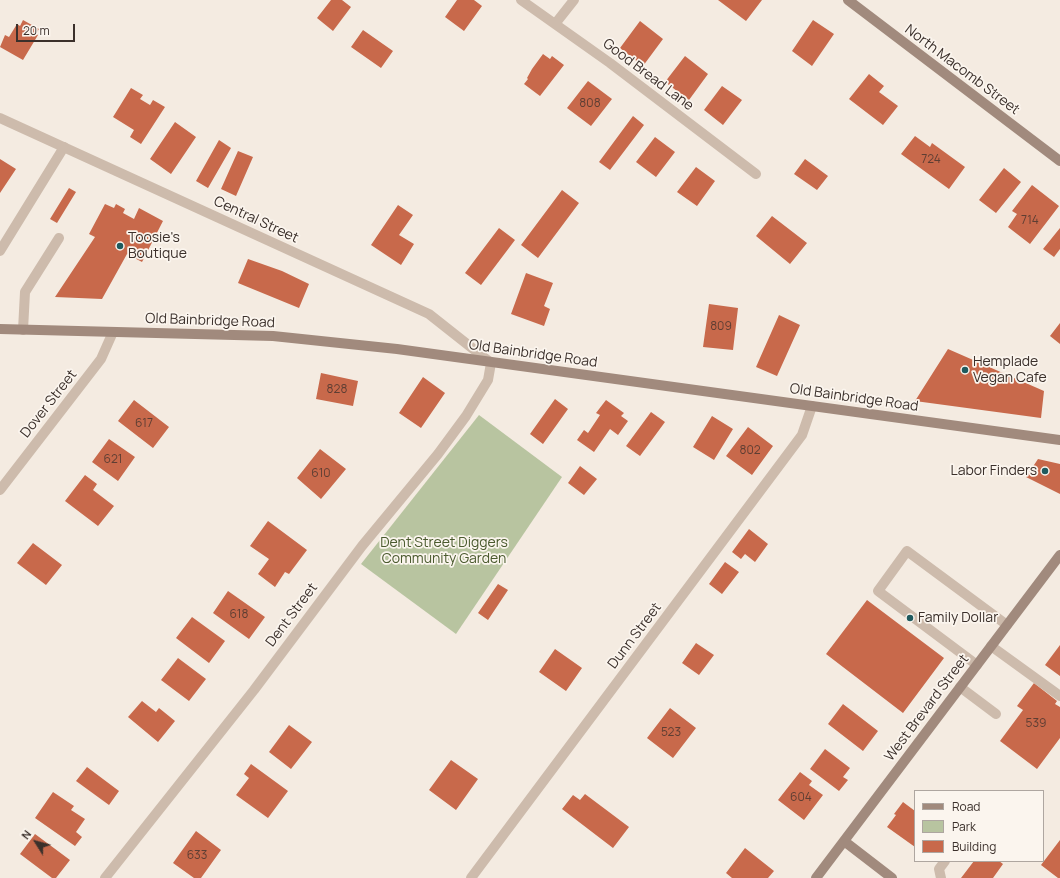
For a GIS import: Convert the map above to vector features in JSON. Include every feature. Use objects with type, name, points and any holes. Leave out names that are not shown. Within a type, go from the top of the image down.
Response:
[{"type":"main road","name":"North Macomb Street","points":[[848,0],[1060,161]]},
{"type":"main road","name":"Old Bainbridge Road","points":[[0,329],[273,336],[397,349],[1060,440]]},
{"type":"main road","name":"West Brevard Street","points":[[816,878],[1060,555]]},
{"type":"main road","points":[[844,841],[892,878]]},
{"type":"street","name":"Good Bread Lane","points":[[521,0],[610,63],[756,174]]},
{"type":"street","points":[[555,24],[574,0]]},
{"type":"street","name":"Central Street","points":[[0,118],[429,314],[491,363]]},
{"type":"street","points":[[0,251],[64,147]]},
{"type":"street","points":[[23,330],[25,292],[59,238]]},
{"type":"street","name":"Dover Street","points":[[0,490],[101,359],[113,332]]},
{"type":"street","name":"Dent Street","points":[[105,878],[254,690],[362,546],[438,454],[466,416],[488,380],[491,363]]},
{"type":"street","name":"Dunn Street","points":[[471,878],[802,435],[812,406]]},
{"type":"street","points":[[977,665],[878,591],[907,551],[1007,625]]},
{"type":"street","points":[[991,646],[1060,696]]},
{"type":"street","points":[[960,687],[996,714]]},
{"type":"street","points":[[941,878],[939,868],[944,862]]},
{"type":"green space","name":"Dent Street Diggers Community Garden","points":[[479,415],[562,477],[456,634],[361,564]]},
{"type":"building","points":[[331,0],[342,0],[351,7],[333,31],[317,18]]},
{"type":"building","points":[[457,0],[474,0],[482,6],[464,31],[445,17]]},
{"type":"building","points":[[718,0],[762,0],[746,21]]},
{"type":"building","points":[[23,20],[39,29],[36,34],[38,35],[23,60],[0,47],[5,35],[9,37],[17,24],[20,26]]},
{"type":"building","points":[[813,20],[834,34],[812,66],[792,51]]},
{"type":"building","points":[[640,21],[663,39],[643,66],[620,48]]},
{"type":"building","points":[[363,30],[393,51],[381,68],[351,47]]},
{"type":"building","points":[[543,54],[550,59],[552,56],[564,65],[540,96],[524,84],[532,69]]},
{"type":"building","points":[[685,56],[708,74],[689,100],[665,82]]},
{"type":"building","points":[[869,74],[884,86],[879,92],[898,106],[883,125],[849,99]]},
{"type":"building","points":[[588,81],[612,99],[591,126],[567,108]]},
{"type":"building","points":[[722,86],[742,100],[723,125],[704,110]]},
{"type":"building","points":[[131,88],[143,95],[140,99],[150,105],[153,100],[165,107],[141,144],[130,137],[134,130],[113,117]]},
{"type":"building","points":[[633,116],[644,125],[610,170],[599,162]]},
{"type":"building","points":[[175,122],[196,137],[171,174],[150,159]]},
{"type":"building","points":[[915,136],[930,147],[932,143],[965,167],[949,189],[901,154]]},
{"type":"building","points":[[655,137],[675,152],[656,177],[636,162]]},
{"type":"building","points":[[219,140],[231,148],[208,188],[196,181]]},
{"type":"building","points":[[238,151],[253,157],[236,196],[221,189]]},
{"type":"building","points":[[0,159],[16,169],[0,193]]},
{"type":"building","points":[[805,159],[828,176],[817,190],[794,174]]},
{"type":"building","points":[[696,167],[715,181],[697,206],[677,192]]},
{"type":"building","points":[[1004,168],[1021,182],[996,213],[979,200]]},
{"type":"building","points":[[1032,185],[1059,206],[1030,244],[1008,227],[1017,214],[1012,211]]},
{"type":"building","points":[[69,188],[76,192],[57,223],[50,219]]},
{"type":"building","points":[[562,190],[579,203],[538,258],[521,245]]},
{"type":"building","name":"Toosie's Boutique","points":[[105,204],[114,208],[116,204],[125,209],[123,213],[134,219],[139,208],[163,221],[142,262],[127,254],[102,299],[55,297],[95,237],[89,234]]},
{"type":"building","points":[[398,205],[413,215],[399,235],[414,244],[401,265],[371,245]]},
{"type":"building","points":[[772,216],[807,243],[790,264],[756,236]]},
{"type":"building","points":[[499,228],[515,240],[481,285],[465,273]]},
{"type":"building","points":[[1060,228],[1060,249],[1054,257],[1043,249]]},
{"type":"building","points":[[248,259],[282,271],[309,284],[299,308],[238,283]]},
{"type":"building","points":[[526,273],[553,283],[544,306],[550,309],[544,326],[511,314]]},
{"type":"building","points":[[709,304],[738,308],[733,350],[703,347]]},
{"type":"building","points":[[779,315],[800,325],[777,376],[756,367]]},
{"type":"building","points":[[1060,323],[1060,344],[1050,336]]},
{"type":"building","name":"Hemplade Vegan Cafe","points":[[948,349],[1044,391],[1041,418],[915,401]]},
{"type":"building","points":[[321,373],[358,381],[353,406],[316,399]]},
{"type":"building","points":[[423,377],[445,393],[421,428],[399,413]]},
{"type":"building","points":[[555,399],[568,409],[543,444],[530,434]]},
{"type":"building","points":[[134,400],[169,427],[153,448],[118,421]]},
{"type":"building","points":[[606,400],[624,413],[621,416],[628,421],[618,435],[610,429],[594,452],[577,440],[584,430],[588,433],[600,415],[596,413]]},
{"type":"building","points":[[651,412],[665,422],[640,456],[626,446]]},
{"type":"building","points":[[712,416],[733,429],[714,460],[693,447]]},
{"type":"building","points":[[748,427],[773,446],[752,475],[726,456]]},
{"type":"building","points":[[109,439],[135,457],[118,481],[92,462]]},
{"type":"building","points":[[320,449],[346,469],[321,499],[297,478]]},
{"type":"building","name":"Labor Finders","points":[[1038,459],[1060,464],[1060,494],[1026,477]]},
{"type":"building","points":[[580,466],[597,479],[584,495],[568,483]]},
{"type":"building","points":[[85,475],[97,484],[93,490],[114,506],[98,526],[65,501]]},
{"type":"building","points":[[268,521],[307,550],[289,574],[285,572],[275,587],[258,574],[269,559],[250,546]]},
{"type":"building","points":[[749,529],[768,544],[755,562],[745,554],[741,559],[732,552]]},
{"type":"building","points":[[33,543],[62,565],[46,585],[17,563]]},
{"type":"building","points":[[725,562],[739,572],[722,594],[709,584]]},
{"type":"building","points":[[498,584],[508,590],[488,620],[478,613]]},
{"type":"building","points":[[228,591],[265,617],[249,639],[213,613]]},
{"type":"building","points":[[867,600],[944,658],[903,713],[826,654]]},
{"type":"building","points":[[192,617],[225,641],[209,663],[176,638]]},
{"type":"building","points":[[696,643],[714,655],[699,675],[682,663]]},
{"type":"building","points":[[1060,645],[1060,676],[1045,665]]},
{"type":"building","points":[[555,649],[582,668],[566,691],[539,672]]},
{"type":"building","points":[[178,658],[206,679],[189,701],[161,680]]},
{"type":"building","points":[[1034,683],[1057,701],[1055,704],[1060,707],[1060,738],[1037,769],[1000,741],[1023,710],[1017,706]]},
{"type":"building","points":[[142,701],[156,712],[159,708],[175,721],[158,742],[128,717]]},
{"type":"building","points":[[843,704],[878,731],[863,751],[828,724]]},
{"type":"building","points":[[670,708],[696,728],[673,758],[647,738]]},
{"type":"building","points":[[289,725],[312,742],[291,769],[269,752]]},
{"type":"building","points":[[825,749],[850,768],[843,777],[848,780],[839,791],[810,769]]},
{"type":"building","points":[[451,760],[478,779],[456,810],[429,790]]},
{"type":"building","points":[[251,764],[288,791],[268,818],[236,795],[249,778],[244,774]]},
{"type":"building","points":[[87,767],[119,791],[109,805],[76,781]]},
{"type":"building","points":[[800,772],[812,781],[809,785],[823,795],[804,820],[778,800]]},
{"type":"building","points":[[53,792],[74,806],[71,810],[85,819],[76,832],[82,837],[75,846],[35,818]]},
{"type":"building","points":[[585,794],[629,827],[613,848],[562,809],[573,795],[580,800]]},
{"type":"building","points":[[903,802],[914,810],[914,846],[887,827],[896,815],[894,814]]},
{"type":"building","points":[[196,831],[221,850],[201,878],[194,878],[173,863]]},
{"type":"building","points":[[35,834],[70,860],[56,878],[52,878],[20,854]]},
{"type":"building","points":[[1060,840],[1060,878],[1041,865]]},
{"type":"building","points":[[745,848],[774,871],[768,878],[732,878],[726,873]]},
{"type":"building","points":[[973,862],[1000,862],[1003,864],[993,878],[961,878]]},
{"type":"place","name":"Toosie's Boutique","points":[[120,246]]},
{"type":"place","name":"Hemplade Vegan Cafe","points":[[965,370]]},
{"type":"place","name":"Labor Finders","points":[[1045,471]]},
{"type":"place","name":"Family Dollar","points":[[910,618]]}]
